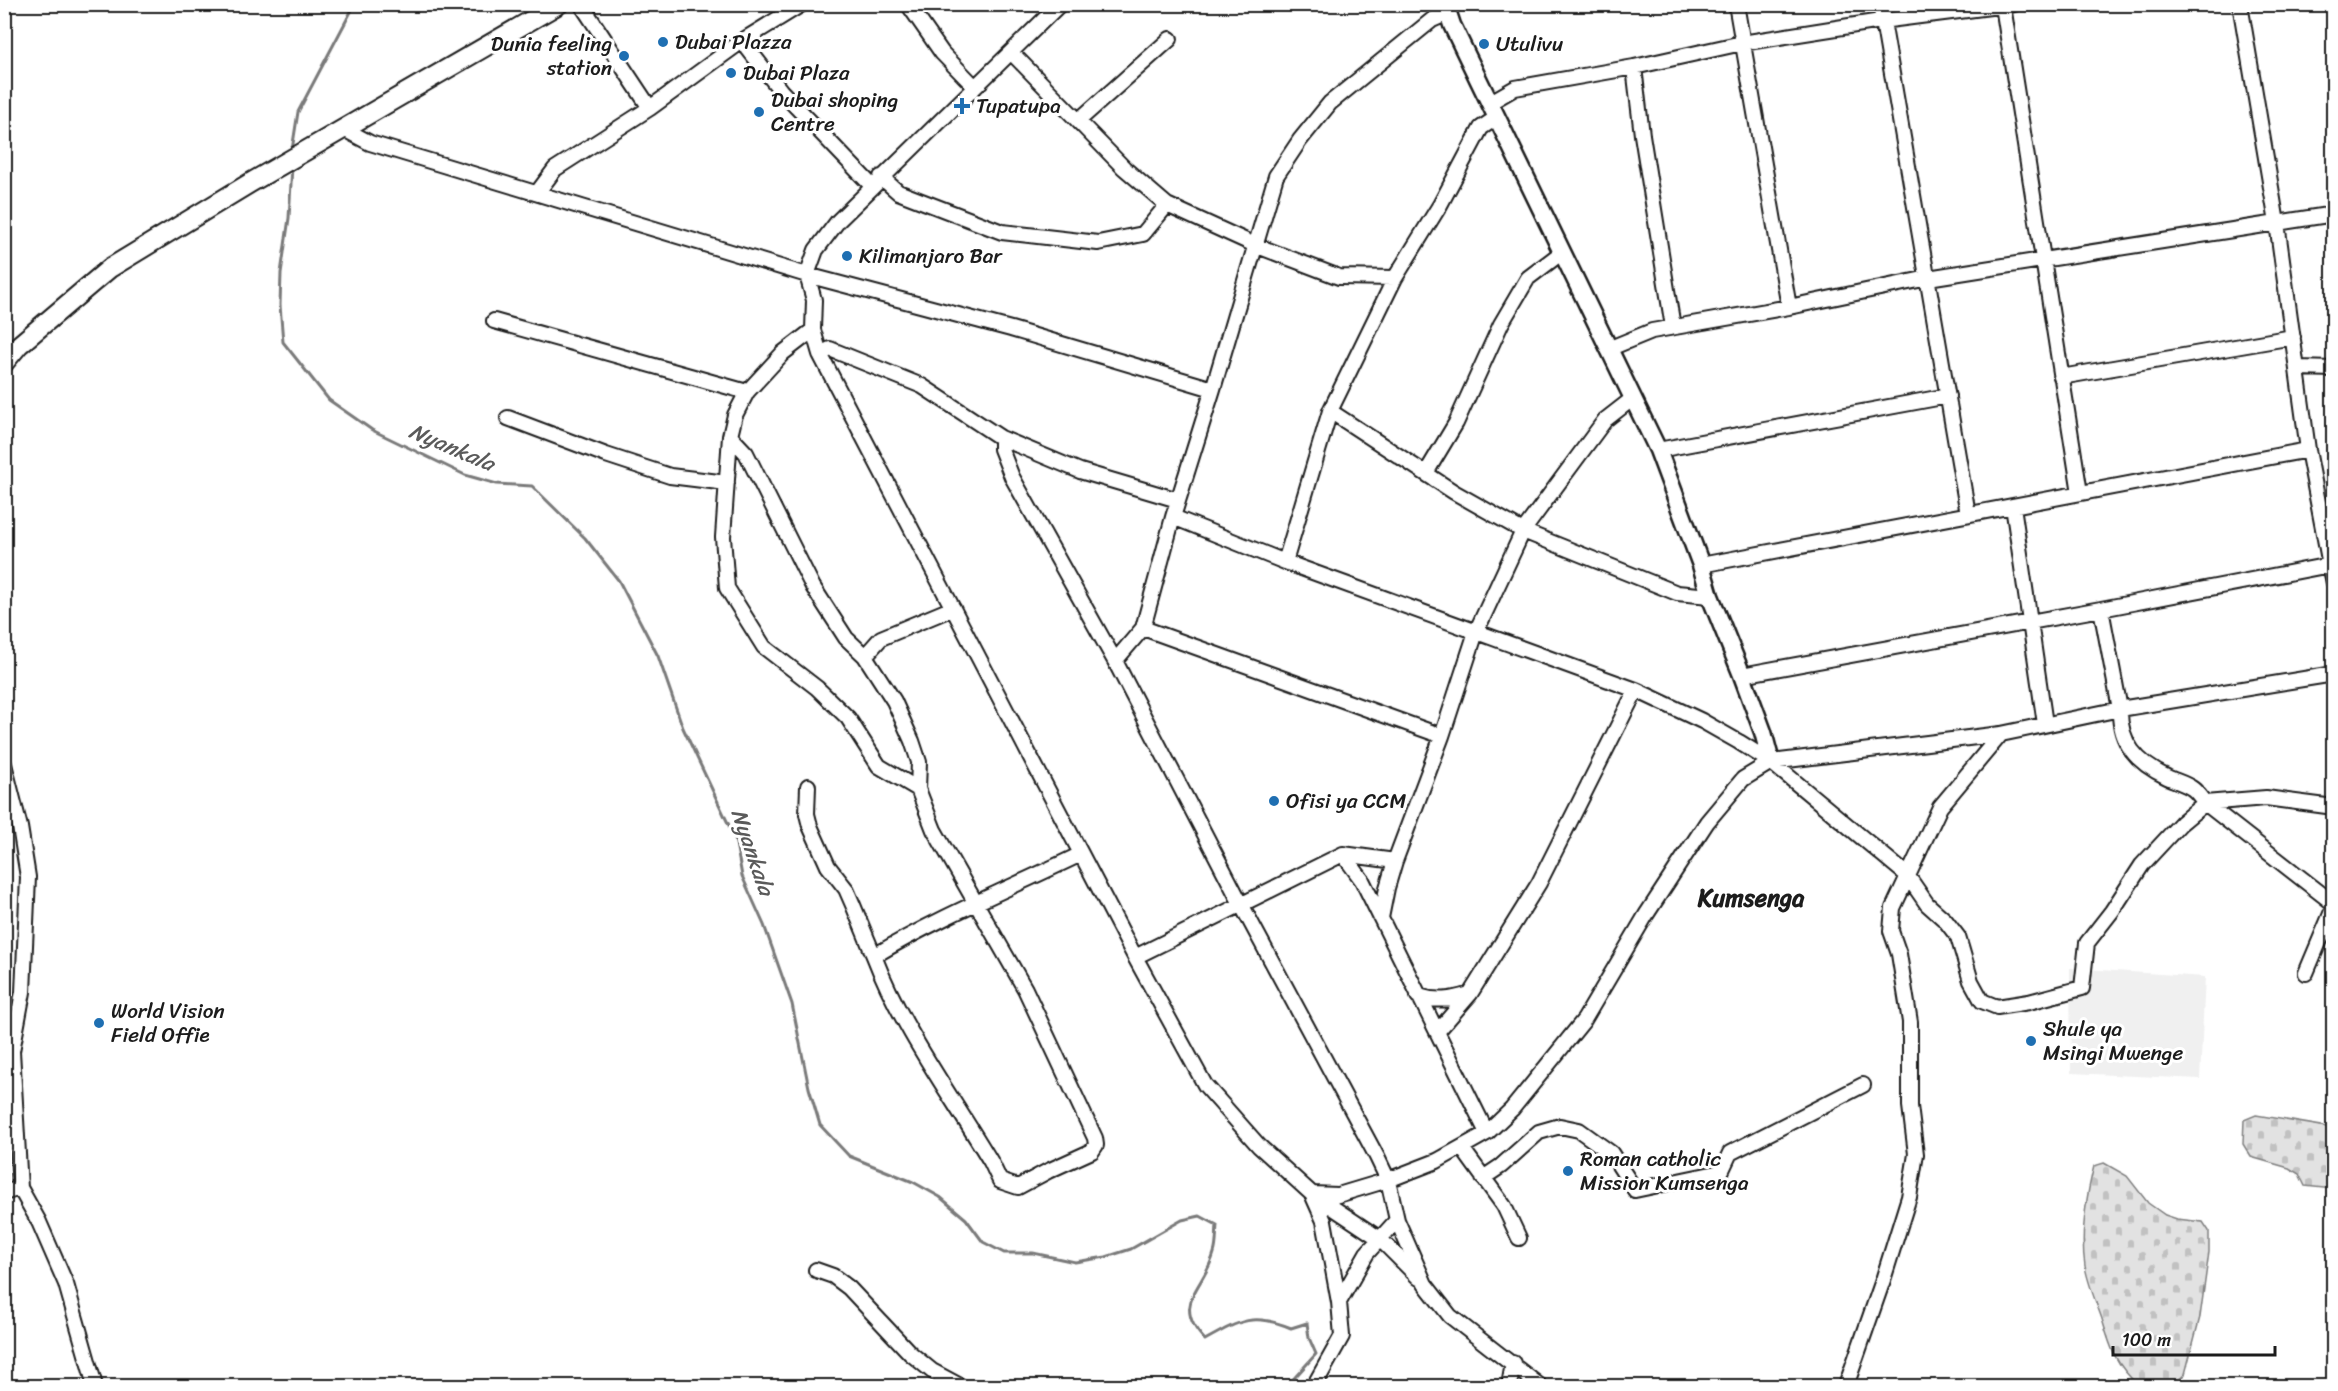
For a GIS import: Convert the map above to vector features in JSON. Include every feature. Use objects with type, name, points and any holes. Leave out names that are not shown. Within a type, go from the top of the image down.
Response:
[{"type":"main road","points":[[4,363],[12,344],[110,268],[559,4]]},
{"type":"street","points":[[581,4],[650,108]]},
{"type":"street","points":[[537,193],[555,169],[650,108],[742,41],[802,4]]},
{"type":"street","points":[[909,4],[942,53],[975,87]]},
{"type":"street","points":[[1060,4],[876,182],[838,221],[816,250],[807,275],[814,300],[813,330],[820,354],[1135,957],[1205,1085],[1259,1146],[1312,1194],[1380,1239],[1425,1284],[1450,1316],[1540,1386]]},
{"type":"street","points":[[1736,4],[1789,307]]},
{"type":"street","points":[[1880,4],[1881,21],[1968,514]]},
{"type":"street","points":[[2240,4],[2277,223],[2308,450],[2334,583]]},
{"type":"street","points":[[1285,562],[1330,411],[1395,278],[1440,205],[1492,110],[1515,88],[1634,67],[1743,43],[1881,21],[2008,5],[2043,261],[2080,494]]},
{"type":"street","points":[[1115,661],[1143,628],[1178,500],[1214,389],[1276,176],[1300,140],[1330,103],[1432,20],[1449,9],[1452,25],[1492,110],[1658,450],[1701,565],[1710,596],[1763,732],[1771,762]]},
{"type":"street","points":[[1078,121],[1170,39]]},
{"type":"street","points":[[742,41],[781,91],[876,182],[898,192],[1002,232],[1098,243],[1143,234],[1167,205]]},
{"type":"street","points":[[1011,52],[1124,168],[1167,205],[1255,245],[1339,277],[1395,278]]},
{"type":"street","points":[[1634,67],[1642,135],[1673,327]]},
{"type":"street","points":[[344,129],[370,143],[807,275],[1011,329],[1214,389]]},
{"type":"street","points":[[1608,349],[1652,331],[1789,307],[1928,278],[2334,214]]},
{"type":"street","points":[[1426,473],[1456,423],[1501,324],[1528,278],[1561,253]]},
{"type":"street","points":[[494,321],[747,392]]},
{"type":"street","points":[[813,330],[783,353],[747,392],[735,415],[730,436],[723,537],[727,588],[744,619],[764,647],[817,688],[848,718],[879,766],[918,789]]},
{"type":"street","points":[[2061,376],[2293,337]]},
{"type":"street","points":[[820,354],[830,349],[922,386],[1001,438],[1080,471],[1178,500]]},
{"type":"street","points":[[2298,368],[2334,369]]},
{"type":"street","points":[[1658,450],[1948,396]]},
{"type":"street","points":[[1381,918],[1395,861],[1442,736],[1476,632],[1522,531],[1605,420],[1632,399]]},
{"type":"street","points":[[1330,411],[1522,531],[1677,593],[1710,596]]},
{"type":"street","points":[[508,418],[606,455],[670,476],[727,483]]},
{"type":"street","points":[[730,436],[746,453],[813,587],[846,638],[865,656],[894,701],[919,762],[918,789],[934,830],[1024,989],[1095,1138],[1096,1145],[1092,1151],[1018,1187],[1000,1181],[883,980],[846,889],[828,866],[810,826],[807,814],[808,786]]},
{"type":"street","points":[[1001,438],[1000,449],[1012,477],[1115,661],[1388,1180],[1397,1220],[1425,1284]]},
{"type":"street","points":[[1701,565],[2308,450]]},
{"type":"street","points":[[2013,506],[2045,724]]},
{"type":"street","points":[[1173,518],[1285,562],[1636,690],[1702,721],[1771,762],[1907,875],[1927,904],[1945,920],[1958,937],[1971,981],[1982,1001],[1996,1007],[2029,1002],[2082,988],[2087,943],[2112,911],[2142,865],[2181,823],[2205,803],[2266,798],[2334,807]]},
{"type":"street","points":[[1742,675],[2332,564]]},
{"type":"street","points":[[865,656],[880,638],[952,608]]},
{"type":"street","points":[[2102,609],[2120,709],[2119,726],[2125,742],[2139,758],[2164,776],[2193,789],[2205,803],[2333,903],[2333,909],[2306,973]]},
{"type":"street","points":[[1143,628],[1442,736]]},
{"type":"street","points":[[1312,1194],[1338,1195],[1388,1180],[1462,1149],[1487,1133],[1512,1109],[1584,1020],[1646,915],[1707,822],[1743,779],[1771,762],[2001,734],[2120,709],[2334,674]]},
{"type":"street","points":[[1437,1032],[1470,994],[1539,883],[1636,690]]},
{"type":"street","points":[[1846,1386],[1909,1197],[1916,1154],[1910,1106],[1910,1022],[1899,954],[1891,931],[1893,908],[1940,807],[2001,734]]},
{"type":"street","points":[[4,764],[20,827],[28,878],[23,992],[12,1051],[20,1188],[39,1222],[66,1284],[95,1386]]},
{"type":"street","points":[[874,956],[900,941],[1081,854]]},
{"type":"street","points":[[1135,957],[1344,854],[1395,861]]},
{"type":"street","points":[[1344,854],[1362,880],[1487,1133]]},
{"type":"street","points":[[1418,996],[1431,1000],[1448,1001],[1470,994]]},
{"type":"street","points":[[1483,1178],[1539,1132],[1560,1126],[1579,1130],[1611,1153],[1635,1190],[1721,1172],[1730,1153],[1863,1085]]},
{"type":"street","points":[[1462,1149],[1504,1206],[1519,1238]]},
{"type":"street","points":[[4,1193],[20,1188]]},
{"type":"street","points":[[1312,1194],[1324,1221],[1339,1302],[1342,1336],[1314,1386]]},
{"type":"street","points":[[1339,1302],[1367,1253],[1397,1220]]},
{"type":"street","points":[[816,1270],[833,1276],[849,1288],[910,1353],[932,1371],[960,1386]]},
{"type":"street","points":[[1509,1386],[1513,1363]]},
{"type":"shaded area","points":[[2070,968],[2205,977],[2200,1079],[2071,1073]]},
{"type":"green space","points":[[2256,1115],[2333,1128],[2333,1189],[2305,1186],[2299,1174],[2289,1168],[2251,1157],[2243,1144],[2244,1120]]},
{"type":"green space","points":[[2104,1163],[2127,1176],[2148,1203],[2165,1215],[2203,1222],[2209,1231],[2209,1252],[2200,1317],[2185,1374],[2172,1386],[2139,1386],[2124,1370],[2111,1348],[2090,1286],[2085,1266],[2083,1241],[2085,1216],[2094,1166]]},
{"type":"waterway","name":"Nyankala","points":[[292,150],[298,112],[355,4]]},
{"type":"waterway","name":"Nyankala","points":[[292,166],[289,218],[281,273],[280,305],[283,342],[329,400],[372,430],[465,475],[497,484],[532,486],[585,538],[619,581],[658,656],[683,728],[735,838],[742,876],[764,925],[792,1004],[809,1088],[820,1125],[849,1156],[913,1182],[940,1197],[966,1219],[983,1242],[1004,1253],[1033,1253],[1075,1262],[1106,1257],[1131,1249],[1182,1220],[1200,1216],[1217,1225],[1214,1253],[1193,1296],[1190,1316],[1205,1340],[1227,1328],[1247,1321],[1266,1320],[1291,1328],[1307,1323],[1309,1338],[1316,1354],[1287,1386]]},
{"type":"place","name":"Dubai Plazza","points":[[663,42]]},
{"type":"place","name":"Utulivu","points":[[1484,44]]},
{"type":"place","name":"Dunia feeling station","points":[[624,56]]},
{"type":"place","name":"Dubai Plaza","points":[[731,73]]},
{"type":"place","name":"Tupatupa","points":[[962,106]]},
{"type":"place","name":"Dubai shoping Centre","points":[[759,112]]},
{"type":"place","name":"Kilimanjaro Bar","points":[[847,256]]},
{"type":"place","name":"Ofisi ya CCM","points":[[1274,801]]},
{"type":"place","name":"World Vision Field Offie","points":[[99,1023]]},
{"type":"place","name":"Shule ya Msingi Mwenge","points":[[2031,1041]]},
{"type":"place","name":"Roman catholic Mission Kumsenga","points":[[1568,1171]]},
{"type":"district","name":"Kumsenga","points":[[1751,898]]}]
